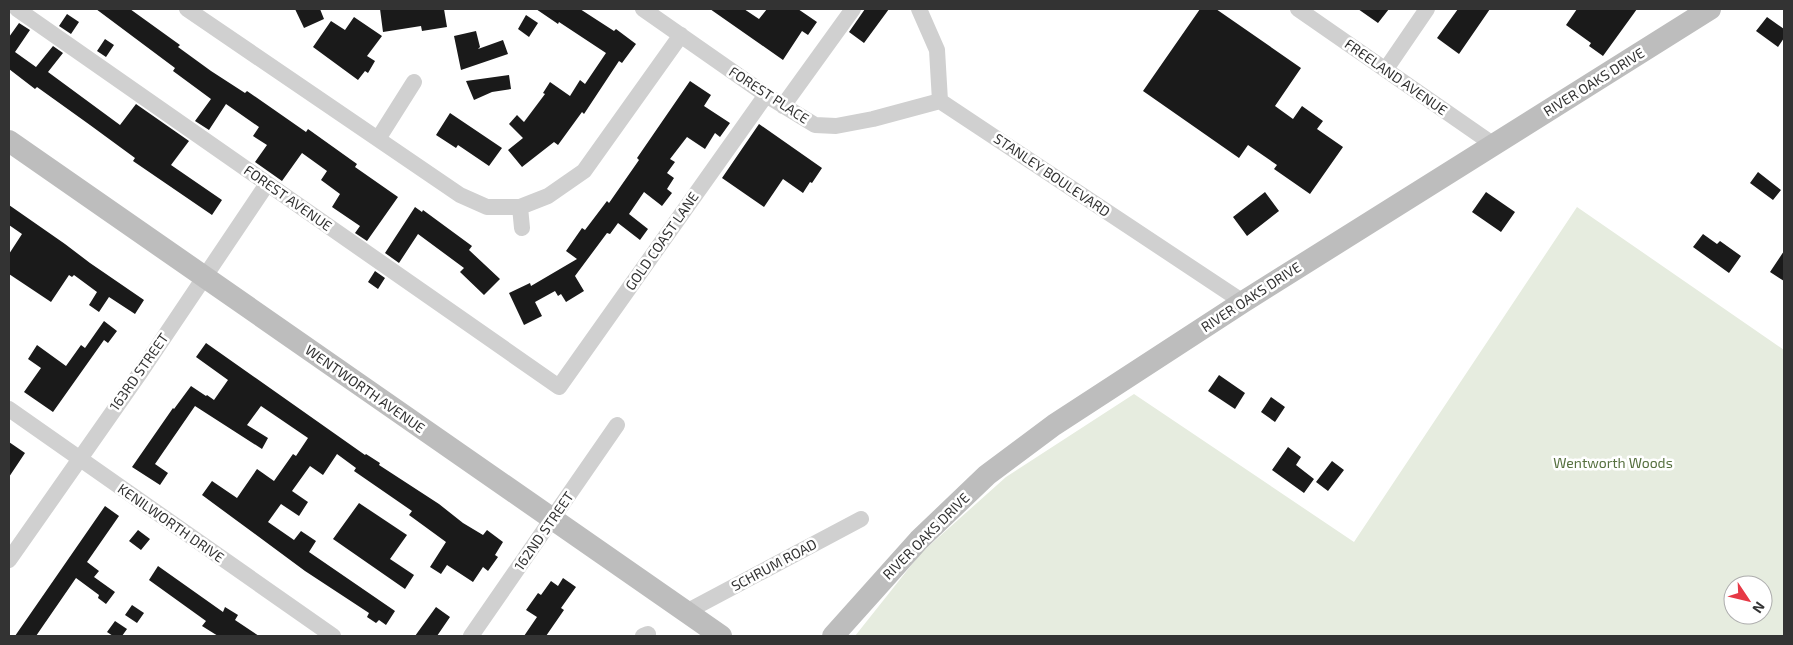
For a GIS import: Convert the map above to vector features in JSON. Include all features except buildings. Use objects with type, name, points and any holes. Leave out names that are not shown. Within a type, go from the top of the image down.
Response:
[{"type":"main road","name":"RIVER OAKS DRIVE","points":[[833,636],[913,545],[987,475],[1054,425],[1243,302],[1710,9]]},
{"type":"main road","name":"WENTWORTH AVENUE","points":[[9,141],[721,636]]},
{"type":"street","name":"FOREST AVENUE","points":[[17,9],[559,387]]},
{"type":"street","points":[[188,9],[460,195],[487,207],[520,207],[548,196],[584,171],[681,35]]},
{"type":"street","name":"FOREST PLACE","points":[[643,9],[766,95],[815,125],[836,126],[873,119],[940,101]]},
{"type":"street","points":[[784,106],[853,9]]},
{"type":"street","points":[[919,9],[937,50],[940,101]]},
{"type":"street","name":"FREELAND AVENUE","points":[[1298,9],[1494,145]]},
{"type":"street","points":[[1386,69],[1427,9]]},
{"type":"street","points":[[378,139],[414,82]]},
{"type":"street","name":"GOLD COAST LANE","points":[[559,387],[766,95]]},
{"type":"street","name":"STANLEY BOULEVARD","points":[[940,101],[1243,302]]},
{"type":"street","name":"163RD STREET","points":[[9,560],[140,373],[267,184]]},
{"type":"street","points":[[520,207],[522,228]]},
{"type":"street","name":"KENILWORTH DRIVE","points":[[9,409],[333,636]]},
{"type":"street","name":"162ND STREET","points":[[470,636],[617,425]]},
{"type":"street","name":"SCHRUM ROAD","points":[[686,612],[861,519]]},
{"type":"green space","name":"Wentworth Woods","points":[[1577,207],[1784,350],[1784,636],[855,636],[921,553],[1006,477],[1134,394],[1354,542]]}]
